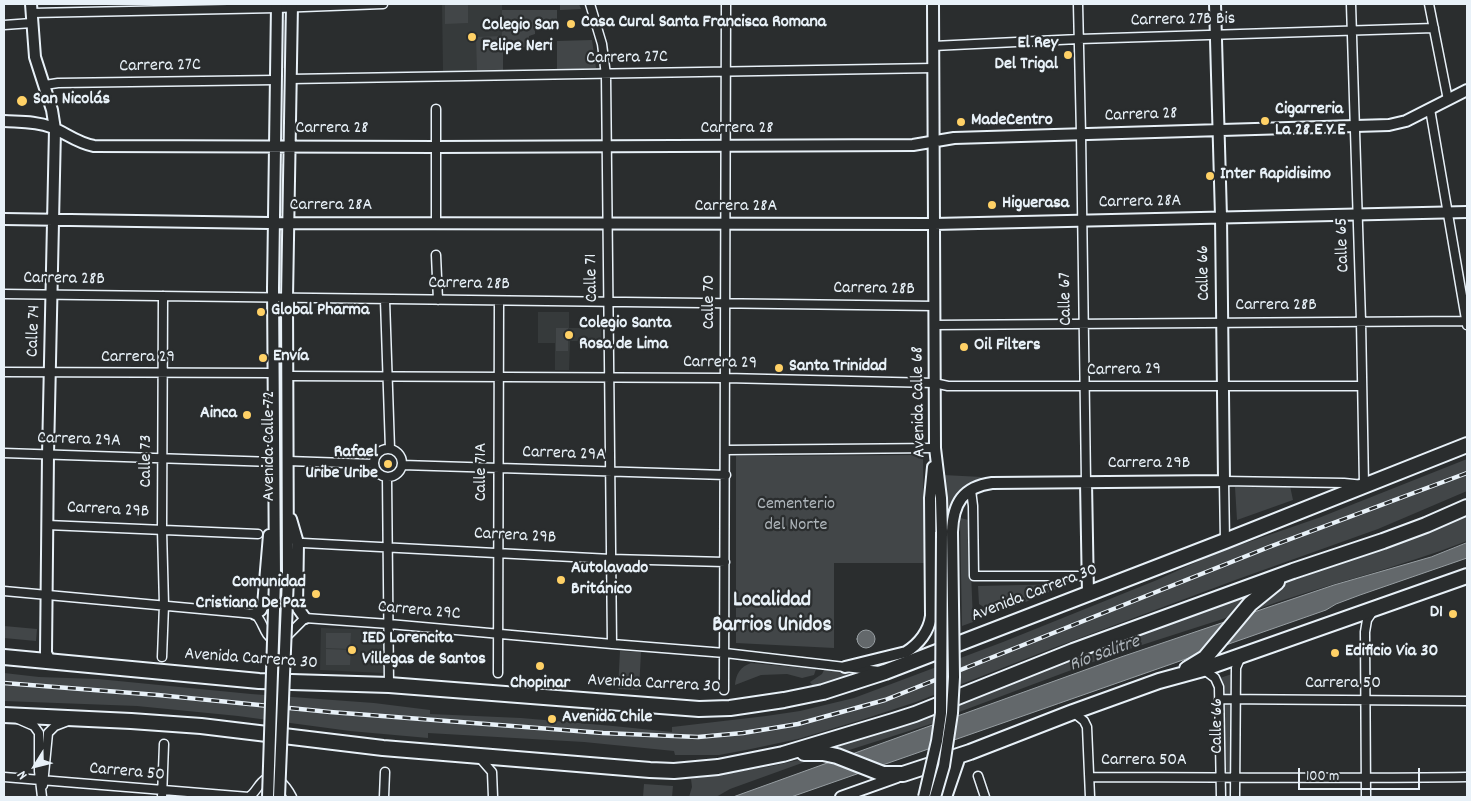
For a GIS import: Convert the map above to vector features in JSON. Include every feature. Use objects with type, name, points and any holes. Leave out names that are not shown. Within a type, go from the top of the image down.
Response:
[{"type":"highway","name":"Avenida Carrera 30","points":[[4,657],[252,680],[389,685],[699,709],[719,709],[784,700],[823,692],[886,672],[1225,542],[1467,445]]},
{"type":"highway","points":[[8,715],[201,726],[383,748],[674,771],[718,767],[783,754],[914,714],[1073,651],[1293,570],[1382,541],[1467,507]]},
{"type":"highway","points":[[1159,681],[1194,665],[1209,654],[1258,596],[1293,570]]},
{"type":"highway","points":[[783,754],[815,752],[837,756],[876,773],[904,774],[958,756],[1159,681],[1203,669],[1467,576]]},
{"type":"highway","points":[[944,797],[958,756]]},
{"type":"main road","name":"Avenida Calle 68","points":[[924,797],[937,741],[941,713],[942,532],[941,498],[935,448],[934,383],[933,4]]},
{"type":"main road","name":"Calle 66","points":[[1215,4],[1221,218],[1224,481]]},
{"type":"main road","name":"Avenida Calle 72","points":[[268,797],[275,579],[273,298],[277,6]]},
{"type":"main road","name":"Avenida Calle 72","points":[[279,797],[288,578],[287,298],[292,6]]},
{"type":"main road","name":"Calle 74","points":[[32,13],[35,57],[45,85],[55,129],[46,594],[46,653],[50,661]]},
{"type":"main road","name":"Carrera 28","points":[[4,121],[41,124],[55,129],[76,141],[94,146],[913,145],[954,138],[1398,124],[1430,110],[1467,90]]},
{"type":"main road","name":"Carrera 28A","points":[[4,219],[274,223],[726,225],[934,224],[1467,212]]},
{"type":"main road","points":[[845,667],[906,652],[918,642],[930,623],[930,498],[935,448]]},
{"type":"main road","name":"Carrera 29B","points":[[971,490],[981,484],[992,483],[1224,481]]},
{"type":"main road","name":"Calle 67","points":[[1086,482],[1088,594]]},
{"type":"main road","points":[[935,797],[944,766],[952,714],[954,676],[953,518],[959,501],[971,490]]},
{"type":"main road","points":[[288,511],[298,543],[297,607],[305,618]]},
{"type":"main road","points":[[255,614],[261,610],[263,605],[267,550],[274,523]]},
{"type":"main road","points":[[842,797],[904,774]]},
{"type":"main road","points":[[842,797],[859,797]]},
{"type":"street","points":[[4,25],[32,13],[144,7],[382,4]]},
{"type":"street","name":"Calle 71","points":[[590,4],[602,44],[606,75],[612,644]]},
{"type":"street","name":"Calle 70","points":[[724,690],[726,4]]},
{"type":"street","name":"Calle 67","points":[[1078,4],[1086,482]]},
{"type":"street","name":"Calle 65","points":[[1351,4],[1364,485]]},
{"type":"street","points":[[1430,4],[1448,100]]},
{"type":"street","name":"Carrera 27B Bis","points":[[933,46],[1078,39],[1434,28]]},
{"type":"street","name":"Carrera 27C","points":[[290,79],[934,68]]},
{"type":"street","name":"Carrera 27C","points":[[45,85],[58,83],[275,80]]},
{"type":"street","points":[[436,109],[436,223]]},
{"type":"street","points":[[1430,110],[1467,322]]},
{"type":"street","points":[[436,256],[438,300]]},
{"type":"street","name":"Carrera 28B","points":[[4,294],[934,306]]},
{"type":"street","name":"Calle 73","points":[[162,657],[164,605],[162,530],[163,296]]},
{"type":"street","points":[[385,300],[386,377],[390,449]]},
{"type":"street","name":"Calle 71A","points":[[498,673],[499,301]]},
{"type":"street","name":"Carrera 28B","points":[[934,325],[1467,322]]},
{"type":"street","name":"Carrera 29","points":[[4,372],[50,374],[273,373]]},
{"type":"street","name":"Carrera 29","points":[[287,376],[726,378],[934,383],[948,386],[1361,386]]},
{"type":"street","points":[[726,450],[935,448]]},
{"type":"street","points":[[390,449],[399,454],[402,465],[397,474],[387,478],[378,473],[374,464],[378,453],[390,449]]},
{"type":"street","name":"Carrera 29A","points":[[4,453],[274,462]]},
{"type":"street","points":[[288,461],[374,464]]},
{"type":"street","name":"Carrera 29A","points":[[402,465],[726,475]]},
{"type":"street","points":[[387,478],[389,685]]},
{"type":"street","name":"Carrera 29B","points":[[1224,481],[1364,485]]},
{"type":"street","name":"Calle 66","points":[[1224,481],[1225,542]]},
{"type":"street","points":[[971,490],[974,576],[1087,576]]},
{"type":"street","name":"Carrera 29B","points":[[47,525],[258,534]]},
{"type":"street","name":"Carrera 29B","points":[[303,543],[611,559],[725,562]]},
{"type":"street","points":[[4,591],[255,614],[260,619],[268,636],[275,641],[284,639],[305,618]]},
{"type":"street","points":[[1366,797],[1366,626],[1369,616],[1374,609]]},
{"type":"street","name":"Carrera 29C","points":[[305,618],[725,653],[886,672]]},
{"type":"street","name":"Calle 66","points":[[1235,797],[1236,668],[1241,656]]},
{"type":"street","name":"Calle 66","points":[[1203,669],[1212,674],[1217,680],[1221,797]]},
{"type":"street","name":"Carrera 50","points":[[1219,699],[1467,700]]},
{"type":"street","points":[[1073,712],[1084,721],[1087,727],[1090,797]]},
{"type":"street","points":[[8,715],[34,726],[39,733],[42,797]]},
{"type":"street","points":[[42,780],[48,734],[56,726],[73,718]]},
{"type":"street","points":[[162,794],[164,744]]},
{"type":"street","points":[[477,756],[492,772],[493,797]]},
{"type":"street","points":[[384,797],[385,772]]},
{"type":"street","points":[[978,776],[985,797]]},
{"type":"street","name":"Carrera 50","points":[[4,777],[162,794],[249,797],[264,780],[270,778],[279,780],[285,785],[292,797]]},
{"type":"street","name":"Carrera 50A","points":[[1090,777],[1467,777]]},
{"type":"shaded area","name":"Colegio San Felipe Neri","points":[[442,4],[502,4],[503,71],[443,71]]},
{"type":"shaded area","name":"Colegio Santa Rosa de Lima","points":[[538,312],[569,312],[569,328],[601,328],[601,341],[570,341],[569,370],[555,370],[555,343],[538,343]]},
{"type":"shaded area","points":[[1467,543],[1467,558],[1360,595],[1326,610],[791,797],[733,797],[1121,657],[1334,585],[1431,557]]},
{"type":"shaded area","name":"IED Lorencita Villegas de Santos","points":[[321,628],[384,630],[383,673],[320,670]]},
{"type":"shaded area","points":[[866,630],[872,633],[875,639],[872,645],[866,648],[860,645],[857,639],[860,633]]},
{"type":"green space","points":[[445,4],[468,4],[468,23],[445,24]]},
{"type":"green space","points":[[560,4],[579,4],[581,9],[560,10]]},
{"type":"green space","points":[[502,10],[557,10],[557,24],[535,24],[535,34],[529,36],[528,47],[503,48],[503,71],[477,71],[476,37],[502,36]]},
{"type":"green space","points":[[281,20],[286,20],[286,68],[280,68]]},
{"type":"green space","points":[[592,40],[596,68],[557,70],[557,41]]},
{"type":"green space","points":[[280,90],[286,90],[285,138],[279,138]]},
{"type":"green space","points":[[278,164],[284,164],[284,213],[278,213]]},
{"type":"green space","points":[[277,234],[283,234],[283,283],[277,283]]},
{"type":"green space","points":[[278,313],[283,313],[285,444],[282,502],[279,502]]},
{"type":"green space","points":[[556,328],[568,328],[568,351],[556,351]]},
{"type":"green space","name":"Cementerio del Norte","points":[[923,455],[924,563],[834,563],[834,648],[736,643],[736,456]]},
{"type":"green space","points":[[1467,459],[1467,491],[1378,529],[1048,650],[916,702],[798,739],[719,755],[675,755],[674,751],[584,742],[428,733],[428,738],[350,731],[238,716],[137,706],[4,701],[4,673],[39,677],[98,679],[251,694],[374,703],[430,710],[430,714],[521,718],[672,732],[672,727],[800,711],[854,698],[1003,642],[1157,580],[1214,554],[1321,517]]},
{"type":"green space","points":[[943,475],[982,477],[969,483],[956,495],[948,514]]},
{"type":"green space","points":[[1290,486],[1293,500],[1237,520],[1235,487]]},
{"type":"green space","points":[[1467,514],[1467,541],[1250,612],[1278,587],[1289,582]]},
{"type":"green space","points":[[960,518],[969,520],[973,622],[962,626]]},
{"type":"green space","points":[[1068,584],[1009,609],[993,613],[979,604],[978,586]]},
{"type":"green space","points":[[1258,589],[1232,616],[1117,653],[959,712],[959,704],[1088,652]]},
{"type":"green space","points":[[4,626],[37,629],[36,641],[4,638]]},
{"type":"green space","points":[[326,633],[351,633],[350,649],[326,648]]},
{"type":"green space","points":[[326,649],[351,650],[350,665],[326,665]]},
{"type":"green space","points":[[620,651],[641,652],[639,690],[618,689]]},
{"type":"green space","points":[[751,663],[816,669],[814,675],[802,678],[787,674],[761,675],[735,685],[739,671]]},
{"type":"green space","points":[[825,668],[862,673],[813,686],[810,682],[822,674]]},
{"type":"green space","points":[[1232,674],[1231,696],[1223,696],[1220,678]]},
{"type":"green space","points":[[1227,702],[1232,707],[1231,773],[1226,775],[1224,773],[1223,706]]},
{"type":"green space","points":[[935,714],[934,723],[843,752],[828,749]]},
{"type":"green space","points":[[812,757],[813,759],[730,789],[716,797],[689,797],[692,787],[691,779],[772,766]]},
{"type":"green space","points":[[644,784],[673,786],[672,797],[643,797]]},
{"type":"railway","points":[[4,683],[158,695],[330,712],[603,733],[698,737],[743,733],[798,724],[885,700],[1269,547],[1467,473]]},
{"type":"place","name":"Casa Cural Santa Francisca Romana","points":[[571,24]]},
{"type":"place","name":"Colegio San Felipe Neri","points":[[472,37]]},
{"type":"place","name":"El Rey Del Trigal","points":[[1068,55]]},
{"type":"place","name":"San Nicolás","points":[[22,101]]},
{"type":"place","name":"Cigarreria La 28 E Y E","points":[[1265,121]]},
{"type":"place","name":"MadeCentro","points":[[961,122]]},
{"type":"place","name":"Inter Rapidisimo","points":[[1210,176]]},
{"type":"place","name":"Higuerasa","points":[[992,205]]},
{"type":"place","name":"Global Pharma","points":[[261,312]]},
{"type":"place","name":"Colegio Santa Rosa de Lima","points":[[569,335]]},
{"type":"place","name":"Oil Filters","points":[[964,347]]},
{"type":"place","name":"Envía","points":[[263,358]]},
{"type":"place","name":"Santa Trinidad","points":[[779,368]]},
{"type":"place","name":"Ainca","points":[[247,415]]},
{"type":"place","name":"Rafael Uribe Uribe","points":[[388,464]]},
{"type":"place","name":"Autolavado Británico","points":[[561,580]]},
{"type":"place","name":"Comunidad Cristiana De Paz","points":[[316,594]]},
{"type":"place","name":"D1","points":[[1453,614]]},
{"type":"place","name":"IED Lorencita Villegas de Santos","points":[[352,650]]},
{"type":"place","name":"Edificio Via 30","points":[[1335,653]]},
{"type":"place","name":"Chopinar","points":[[540,666]]},
{"type":"place","name":"Avenida Chile","points":[[552,719]]},
{"type":"district","name":"Localidad Barrios Unidos","points":[[772,614]]},
{"type":"water label","name":"Río Salitre","points":[[1105,655]]}]
